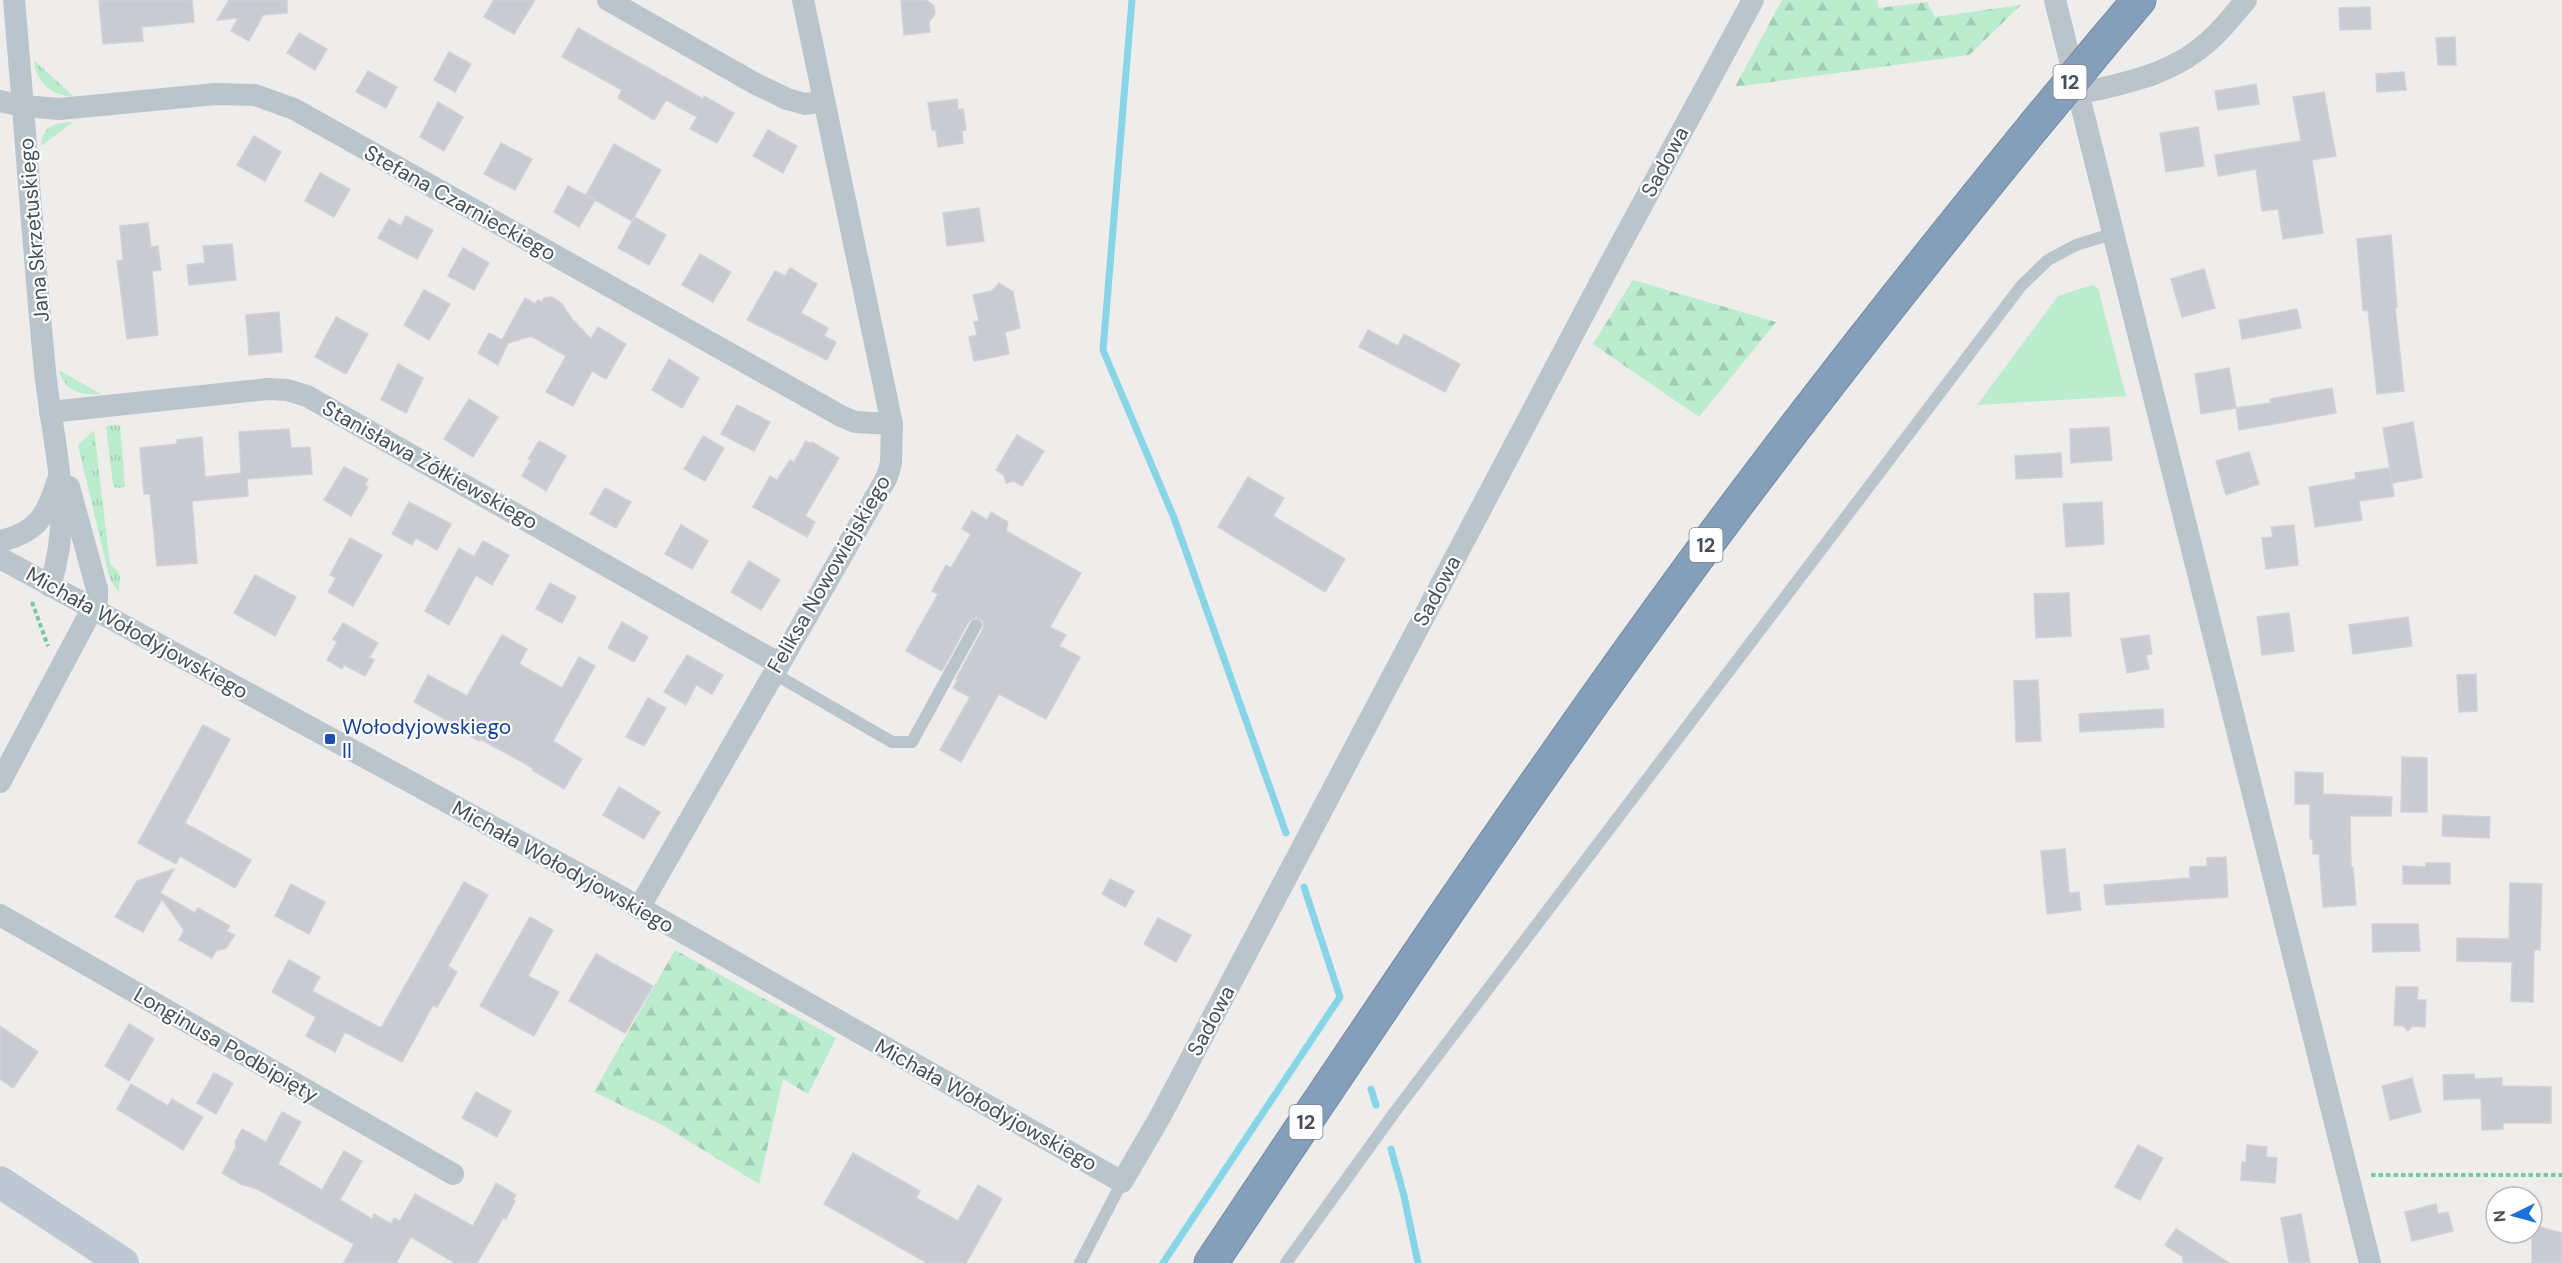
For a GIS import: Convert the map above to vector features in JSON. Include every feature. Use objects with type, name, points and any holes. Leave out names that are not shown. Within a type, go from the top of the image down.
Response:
[{"type":"highway","name":"12","points":[[1211,1263],[1399,981],[1676,587],[1850,356],[2034,126],[2139,0]]},
{"type":"main road","points":[[0,1182],[123,1263]]},
{"type":"street","name":"Jana Skrzetuskiego","points":[[14,0],[50,412],[59,460],[62,496],[62,538],[50,586]]},
{"type":"street","points":[[608,0],[754,83],[787,99],[805,104],[824,101]]},
{"type":"street","name":"Feliksa Nowowiejskiego","points":[[639,908],[887,477],[891,463],[892,424],[803,0]]},
{"type":"street","name":"Sadowa","points":[[1122,1182],[1165,1107],[1610,264],[1753,0]]},
{"type":"street","points":[[2055,0],[2370,1263]]},
{"type":"street","points":[[2078,94],[2143,79],[2177,65],[2210,41],[2246,0]]},
{"type":"street","name":"Stefana Czarnieckiego","points":[[0,100],[24,106],[81,108],[215,94],[255,95],[294,109],[841,416],[855,422],[892,424]]},
{"type":"street","name":"Stanisława Żółkiewskiego","points":[[50,412],[268,389],[287,390],[307,396],[776,668]]},
{"type":"street","name":"Jana Skrzetuskiego","points":[[0,542],[19,536],[44,517],[57,482],[59,460]]},
{"type":"street","name":"Jana Skrzetuskiego","points":[[0,782],[93,610],[97,589],[76,506],[59,460]]},
{"type":"street","name":"Michała Wołodyjowskiego","points":[[0,558],[639,908],[1122,1182]]},
{"type":"street","name":"Longinusa Podbipięty","points":[[0,915],[453,1174]]},
{"type":"lane","points":[[1286,1263],[1401,1103],[2021,286],[2048,260],[2076,245],[2112,234]]},
{"type":"lane","points":[[776,668],[892,742],[912,742],[976,625]]},
{"type":"lane","points":[[1080,1263],[1122,1182]]},
{"type":"path","points":[[31,598],[52,655]]},
{"type":"path","points":[[2348,1176],[2562,1174]]},
{"type":"green space","points":[[1782,0],[1877,0],[1879,8],[1927,2],[1935,17],[2021,5],[1969,55],[1735,87]]},
{"type":"green space","points":[[34,60],[73,97],[58,94],[46,86],[38,75]]},
{"type":"green space","points":[[73,122],[41,146],[44,134],[51,126]]},
{"type":"green space","points":[[1633,280],[1776,322],[1699,417],[1593,344]]},
{"type":"green space","points":[[2092,285],[2098,288],[2126,396],[1977,405],[2058,296]]},
{"type":"green space","points":[[59,370],[101,394],[74,391],[65,383]]},
{"type":"green space","points":[[120,425],[125,487],[116,488],[113,485],[106,426]]},
{"type":"green space","points":[[94,430],[110,564],[120,574],[119,592],[108,572],[78,445]]},
{"type":"green space","points":[[675,950],[836,1038],[808,1094],[783,1079],[759,1184],[664,1126],[594,1092]]},
{"type":"building","points":[[99,0],[192,0],[194,22],[142,27],[143,41],[103,44]]},
{"type":"building","points":[[229,0],[287,0],[287,13],[263,15],[249,41],[231,31],[238,18],[217,20]]},
{"type":"building","points":[[494,0],[535,0],[514,34],[484,17]]},
{"type":"building","points":[[901,0],[926,0],[934,6],[935,14],[929,22],[930,32],[904,35]]},
{"type":"building","points":[[2370,7],[2371,29],[2340,30],[2339,8]]},
{"type":"building","points":[[578,28],[703,99],[704,96],[734,113],[717,143],[690,129],[697,117],[666,100],[654,120],[618,98],[622,90],[562,57]]},
{"type":"building","points":[[299,33],[327,49],[315,70],[287,53]]},
{"type":"building","points":[[2455,37],[2456,65],[2438,65],[2436,38]]},
{"type":"building","points":[[449,52],[471,64],[455,92],[434,80]]},
{"type":"building","points":[[368,71],[397,87],[386,108],[356,92]]},
{"type":"building","points":[[2404,72],[2406,90],[2377,92],[2376,74]]},
{"type":"building","points":[[2256,84],[2259,104],[2218,110],[2215,91]]},
{"type":"building","points":[[2324,92],[2336,156],[2312,160],[2323,233],[2283,239],[2278,209],[2262,211],[2256,169],[2218,176],[2215,155],[2301,141],[2293,97]]},
{"type":"building","points":[[957,99],[958,110],[963,109],[966,130],[962,131],[963,143],[938,147],[936,130],[932,130],[928,103]]},
{"type":"building","points":[[438,102],[463,117],[444,151],[420,137]]},
{"type":"building","points":[[2198,127],[2204,166],[2166,172],[2160,133]]},
{"type":"building","points":[[768,130],[797,146],[783,173],[753,156]]},
{"type":"building","points":[[254,136],[281,152],[265,181],[237,165]]},
{"type":"building","points":[[501,143],[532,159],[515,190],[484,174]]},
{"type":"building","points":[[614,144],[661,170],[634,217],[666,235],[649,265],[618,248],[634,218],[632,221],[586,195]]},
{"type":"building","points":[[320,173],[350,189],[334,217],[305,201]]},
{"type":"building","points":[[568,186],[595,200],[579,227],[554,212]]},
{"type":"building","points":[[979,208],[984,241],[947,246],[943,213]]},
{"type":"building","points":[[406,216],[433,230],[417,259],[378,238],[389,219],[401,226]]},
{"type":"building","points":[[148,223],[151,247],[158,246],[161,270],[152,271],[158,335],[127,339],[117,261],[123,260],[120,226]]},
{"type":"building","points":[[2391,235],[2397,308],[2395,308],[2404,391],[2377,394],[2368,310],[2363,310],[2357,239]]},
{"type":"building","points":[[232,244],[236,280],[189,285],[187,265],[205,263],[203,246]]},
{"type":"building","points":[[463,248],[489,263],[474,290],[448,276]]},
{"type":"building","points":[[700,254],[731,272],[713,302],[682,285]]},
{"type":"building","points":[[790,268],[817,284],[801,313],[828,328],[824,336],[836,342],[827,360],[747,320],[775,271],[785,276]]},
{"type":"building","points":[[2204,269],[2215,308],[2182,317],[2171,279]]},
{"type":"building","points":[[999,283],[1013,292],[1020,328],[1005,332],[1009,354],[974,361],[969,337],[977,335],[974,322],[979,321],[973,295],[992,291]]},
{"type":"building","points":[[424,290],[450,304],[429,340],[404,325]]},
{"type":"building","points":[[552,297],[561,303],[591,339],[598,327],[626,344],[606,379],[592,371],[573,406],[546,392],[566,356],[531,336],[508,343],[498,365],[478,353],[489,333],[502,340],[525,298],[535,304],[538,300],[542,302],[544,298]]},
{"type":"building","points":[[2297,309],[2301,328],[2242,339],[2239,320]]},
{"type":"building","points":[[279,312],[282,352],[249,355],[246,315]]},
{"type":"building","points":[[336,317],[368,334],[346,374],[315,357]]},
{"type":"building","points":[[1368,330],[1398,346],[1404,334],[1460,364],[1445,392],[1359,347]]},
{"type":"building","points":[[669,359],[699,378],[682,408],[652,390]]},
{"type":"building","points":[[398,364],[423,378],[406,413],[381,400]]},
{"type":"building","points":[[2229,368],[2236,408],[2201,414],[2195,374]]},
{"type":"building","points":[[2332,388],[2336,413],[2239,430],[2236,408],[2271,403],[2270,399]]},
{"type":"building","points":[[469,399],[498,417],[473,457],[444,439]]},
{"type":"building","points":[[737,405],[770,422],[754,451],[721,434]]},
{"type":"building","points":[[2413,422],[2422,478],[2392,483],[2394,496],[2359,501],[2362,520],[2315,527],[2309,487],[2356,479],[2355,473],[2389,468],[2392,482],[2383,428]]},
{"type":"building","points":[[2109,427],[2112,460],[2071,463],[2070,429]]},
{"type":"building","points":[[289,429],[291,448],[310,447],[312,474],[247,479],[248,496],[192,501],[197,563],[157,566],[150,494],[144,494],[140,448],[177,444],[177,440],[202,437],[205,477],[241,473],[239,432]]},
{"type":"building","points":[[1017,435],[1044,451],[1022,486],[1014,481],[1006,483],[1004,475],[996,470]]},
{"type":"building","points":[[703,436],[724,448],[705,481],[684,469]]},
{"type":"building","points":[[539,441],[566,456],[546,491],[522,476],[531,460],[528,459]]},
{"type":"building","points":[[806,441],[811,444],[812,442],[839,458],[805,516],[815,522],[807,537],[753,507],[770,476],[777,480],[790,460],[794,462]]},
{"type":"building","points":[[2249,452],[2259,484],[2226,495],[2216,461]]},
{"type":"building","points":[[2061,453],[2062,477],[2016,479],[2015,456]]},
{"type":"building","points":[[344,467],[368,479],[365,485],[368,487],[351,516],[324,500]]},
{"type":"building","points":[[1248,477],[1284,498],[1273,516],[1345,559],[1325,592],[1218,527]]},
{"type":"building","points":[[605,488],[631,502],[616,528],[590,514]]},
{"type":"building","points":[[409,502],[451,524],[437,550],[416,538],[412,545],[392,534]]},
{"type":"building","points":[[2102,502],[2104,544],[2066,547],[2063,504]]},
{"type":"building","points":[[972,511],[987,520],[991,512],[1008,522],[1006,531],[1081,573],[1050,627],[1066,635],[1059,646],[1080,657],[1046,719],[999,694],[961,762],[940,750],[970,697],[953,688],[983,629],[983,621],[976,617],[969,621],[942,671],[906,651],[938,594],[932,591],[946,565],[951,568],[971,534],[962,529]]},
{"type":"building","points":[[681,525],[708,541],[692,569],[665,554]]},
{"type":"building","points":[[2294,525],[2298,565],[2266,569],[2262,538],[2273,537],[2271,527]]},
{"type":"building","points":[[350,538],[382,555],[353,606],[328,592],[336,578],[330,575]]},
{"type":"building","points":[[483,541],[509,555],[492,585],[476,575],[449,625],[425,611],[459,548],[474,557]]},
{"type":"building","points":[[749,561],[780,580],[761,610],[731,592]]},
{"type":"building","points":[[255,575],[296,597],[275,636],[234,613]]},
{"type":"building","points":[[550,583],[576,597],[562,623],[536,609]]},
{"type":"building","points":[[2069,593],[2071,636],[2036,638],[2034,594]]},
{"type":"building","points":[[2289,613],[2294,651],[2262,655],[2257,617]]},
{"type":"building","points":[[2408,617],[2412,646],[2353,654],[2349,625]]},
{"type":"building","points":[[622,622],[648,637],[634,662],[608,648]]},
{"type":"building","points":[[343,623],[378,643],[369,657],[374,660],[365,676],[344,665],[342,669],[327,660],[337,642],[333,639]]},
{"type":"building","points":[[502,635],[527,649],[519,664],[562,688],[579,657],[595,666],[553,741],[582,759],[564,789],[532,770],[533,768],[480,739],[479,741],[465,733],[466,731],[414,702],[428,675],[467,696]]},
{"type":"building","points":[[2149,635],[2152,654],[2146,655],[2149,669],[2127,673],[2121,639]]},
{"type":"building","points":[[687,655],[723,675],[712,694],[696,685],[686,705],[664,692]]},
{"type":"building","points":[[2476,674],[2477,711],[2459,712],[2457,675]]},
{"type":"building","points":[[2038,680],[2041,741],[2016,742],[2014,681]]},
{"type":"building","points":[[648,698],[666,708],[644,746],[626,737]]},
{"type":"building","points":[[2163,709],[2164,727],[2080,732],[2079,714]]},
{"type":"building","points":[[203,725],[230,739],[185,823],[251,860],[235,888],[180,856],[176,864],[138,843]]},
{"type":"building","points":[[2402,757],[2427,758],[2427,812],[2401,812]]},
{"type":"building","points":[[2295,772],[2323,773],[2323,794],[2392,797],[2391,816],[2350,816],[2351,867],[2353,867],[2356,905],[2323,907],[2319,854],[2313,854],[2313,839],[2310,839],[2310,804],[2295,804]]},
{"type":"building","points":[[619,787],[660,812],[644,839],[603,815]]},
{"type":"building","points":[[2443,815],[2490,817],[2489,838],[2442,836]]},
{"type":"building","points":[[2065,849],[2069,893],[2079,892],[2081,910],[2047,914],[2041,851]]},
{"type":"building","points":[[2226,857],[2228,897],[2106,905],[2104,885],[2190,878],[2190,867],[2207,866],[2207,858]]},
{"type":"building","points":[[2426,863],[2450,863],[2450,884],[2403,884],[2403,866],[2426,867]]},
{"type":"building","points":[[174,869],[160,893],[195,913],[198,908],[230,926],[226,931],[235,935],[226,948],[216,951],[212,958],[179,940],[184,930],[162,899],[143,932],[115,917],[137,881]]},
{"type":"building","points":[[1110,879],[1134,891],[1125,907],[1102,894]]},
{"type":"building","points":[[464,882],[488,895],[448,966],[457,972],[437,1007],[433,1005],[402,1062],[345,1032],[335,1052],[306,1036],[316,1017],[272,992],[289,960],[320,977],[312,991],[381,1028]]},
{"type":"building","points":[[2510,883],[2542,884],[2540,950],[2534,950],[2533,1002],[2511,1001],[2512,962],[2457,961],[2457,938],[2509,939]]},
{"type":"building","points":[[291,884],[325,902],[309,934],[275,916]]},
{"type":"building","points":[[530,917],[553,930],[528,976],[559,992],[534,1036],[480,1006]]},
{"type":"building","points":[[1158,918],[1191,935],[1176,962],[1144,944]]},
{"type":"building","points":[[2372,924],[2418,924],[2420,951],[2373,952]]},
{"type":"building","points":[[596,954],[653,986],[625,1033],[569,1001]]},
{"type":"building","points":[[2396,987],[2418,987],[2417,1000],[2426,1000],[2425,1027],[2413,1026],[2408,1031],[2403,1026],[2394,1025]]},
{"type":"building","points":[[129,1024],[154,1039],[129,1081],[105,1066]]},
{"type":"building","points":[[0,1026],[38,1052],[13,1088],[0,1079]]},
{"type":"building","points":[[214,1073],[233,1083],[216,1114],[197,1103]]},
{"type":"building","points":[[2474,1074],[2475,1079],[2502,1078],[2502,1086],[2551,1087],[2551,1123],[2503,1123],[2503,1129],[2482,1130],[2481,1098],[2444,1100],[2443,1075]]},
{"type":"building","points":[[2412,1078],[2421,1112],[2390,1120],[2382,1086]]},
{"type":"building","points":[[131,1084],[168,1106],[172,1099],[203,1117],[183,1150],[117,1109]]},
{"type":"building","points":[[476,1092],[511,1111],[497,1137],[462,1118]]},
{"type":"building","points":[[282,1112],[301,1122],[278,1164],[322,1190],[344,1151],[362,1161],[340,1200],[372,1219],[374,1214],[391,1224],[394,1218],[400,1221],[415,1194],[473,1226],[496,1183],[516,1195],[513,1200],[515,1201],[477,1263],[455,1263],[411,1237],[396,1263],[344,1263],[354,1244],[259,1190],[241,1184],[222,1173],[236,1147],[235,1142],[242,1129],[266,1142]]},
{"type":"building","points":[[2138,1145],[2163,1158],[2140,1200],[2115,1187]]},
{"type":"building","points":[[2247,1145],[2267,1147],[2266,1157],[2277,1158],[2275,1183],[2241,1180],[2242,1162],[2246,1162]]},
{"type":"building","points":[[853,1153],[920,1191],[916,1198],[958,1221],[978,1185],[1002,1199],[966,1263],[927,1263],[824,1204]]},
{"type":"building","points":[[2436,1204],[2438,1214],[2448,1212],[2453,1231],[2412,1241],[2405,1212]]},
{"type":"building","points":[[2301,1214],[2310,1263],[2289,1263],[2281,1218]]},
{"type":"building","points":[[2544,1228],[2562,1233],[2562,1263],[2532,1263],[2532,1245],[2544,1245]]},
{"type":"building","points":[[2176,1229],[2229,1263],[2183,1263],[2183,1257],[2165,1245]]},
{"type":"waterway","points":[[1132,0],[1103,350],[1174,518],[1286,833]]},
{"type":"waterway","points":[[1163,1263],[1340,997],[1304,887]]},
{"type":"waterway","points":[[1371,1089],[1376,1105]]},
{"type":"waterway","points":[[1391,1149],[1404,1196],[1418,1263]]},
{"type":"place","name":"Wołodyjowskiego II","points":[[330,739]]}]
